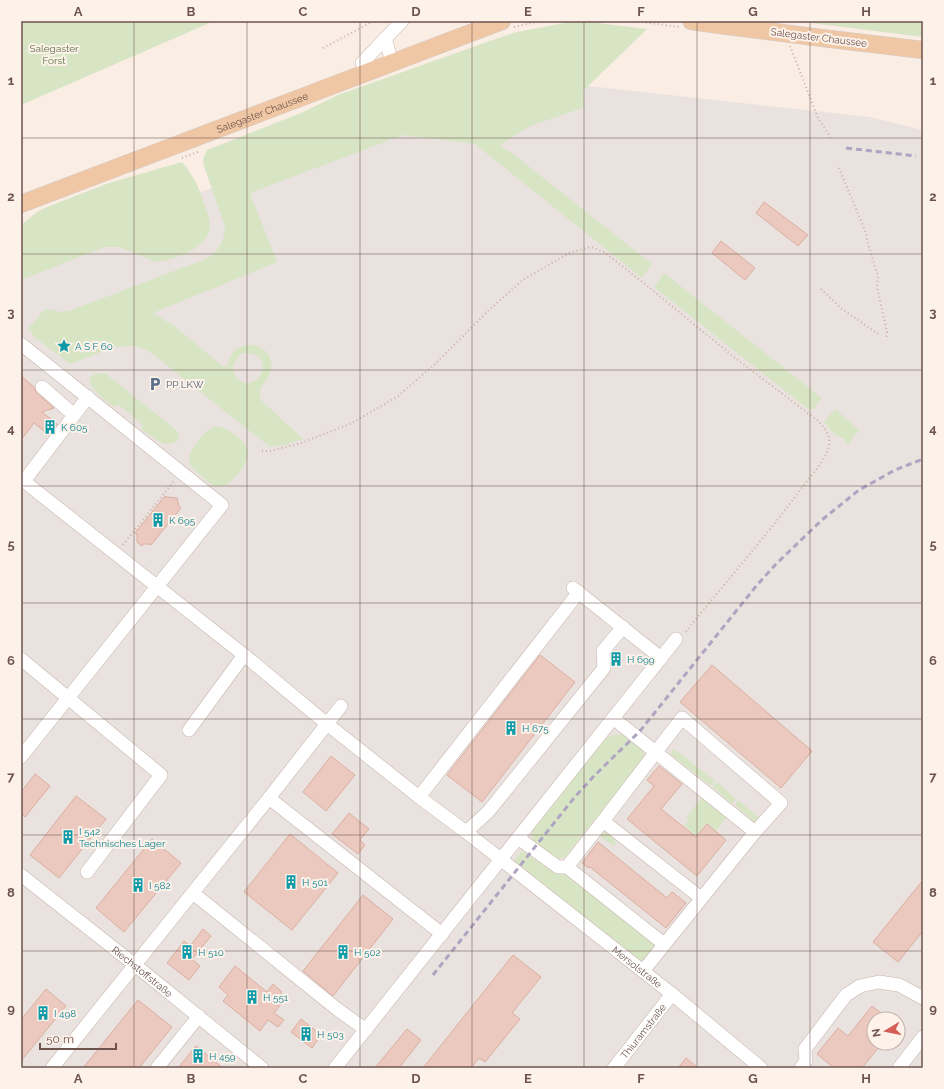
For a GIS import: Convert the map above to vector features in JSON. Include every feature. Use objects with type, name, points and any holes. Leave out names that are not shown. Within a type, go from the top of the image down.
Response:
[{"type":"main road","name":"Salegaster Chaussee","points":[[21,204],[502,21]]},
{"type":"main road","name":"Salegaster Chaussee","points":[[691,21],[923,50]]},
{"type":"street","points":[[362,63],[402,21]]},
{"type":"street","points":[[385,38],[392,62]]},
{"type":"street","points":[[21,344],[222,505],[21,757]]},
{"type":"street","points":[[42,387],[74,415]]},
{"type":"street","points":[[92,400],[108,406],[136,428],[146,443]]},
{"type":"street","points":[[22,480],[74,415],[92,400]]},
{"type":"street","name":"Mersolstraße","points":[[22,480],[244,655],[327,724],[419,797],[466,832],[672,994],[761,1068]]},
{"type":"street","points":[[419,797],[576,590],[661,658]]},
{"type":"street","points":[[466,832],[488,812],[604,668],[603,652],[623,627]]},
{"type":"street","points":[[335,1068],[442,934],[507,865],[518,838],[676,639]]},
{"type":"street","points":[[189,730],[244,655]]},
{"type":"street","points":[[21,659],[69,697],[161,775],[87,872]]},
{"type":"street","points":[[52,1068],[341,706]]},
{"type":"street","points":[[613,718],[755,832]]},
{"type":"street","points":[[567,867],[682,718],[781,803],[755,832],[643,971]]},
{"type":"street","points":[[269,798],[442,934]]},
{"type":"street","points":[[603,821],[701,898]]},
{"type":"street","points":[[518,838],[558,867],[567,867],[664,944]]},
{"type":"street","name":"Riechstoffstraße","points":[[21,875],[199,1016],[262,1068]]},
{"type":"street","points":[[193,893],[337,1009],[366,1030]]},
{"type":"street","points":[[801,1068],[806,1061],[805,1049],[846,995],[860,986],[879,982],[899,985],[923,998]]},
{"type":"street","name":"Thiuramstraße","points":[[614,1068],[672,994]]},
{"type":"street","points":[[159,1067],[199,1016]]},
{"type":"street","points":[[899,1068],[923,1037]]},
{"type":"path","points":[[323,48],[374,21]]},
{"type":"path","points":[[788,42],[818,118],[832,140]]},
{"type":"path","points":[[839,168],[866,233],[878,277],[877,287],[887,332],[886,338]]},
{"type":"path","points":[[262,451],[270,451],[308,440],[350,424],[396,398],[435,364],[489,310],[523,280],[569,253],[592,247],[604,252],[734,357],[817,420],[825,428],[828,436],[829,445],[826,454],[813,474],[679,640],[676,639]]},
{"type":"path","points":[[821,289],[842,308],[880,335]]},
{"type":"path","points":[[116,554],[181,472]]},
{"type":"shaded area","points":[[516,78],[869,117],[923,130],[923,1068],[21,1068],[21,261],[399,116]]},
{"type":"green space","name":"Salegaster Forst","points":[[21,21],[214,21],[21,105]]},
{"type":"green space","points":[[795,21],[923,21],[923,37]]},
{"type":"green space","points":[[570,22],[598,23],[647,29],[583,91],[585,107],[530,126],[501,144],[501,146],[506,150],[508,150],[652,264],[642,278],[475,144],[403,135],[250,193],[277,262],[153,313],[174,326],[224,367],[228,365],[235,350],[242,346],[256,346],[263,349],[268,354],[271,361],[271,368],[268,378],[260,390],[262,401],[303,439],[288,444],[270,447],[150,352],[142,348],[133,346],[118,347],[70,364],[32,335],[32,332],[28,329],[46,309],[62,312],[69,311],[203,260],[216,251],[222,243],[225,227],[204,166],[203,160],[207,150],[301,113],[338,95],[517,32]],"holes":[[[65,341],[70,345],[64,352],[59,347]],[[243,353],[254,354],[260,359],[263,365],[262,372],[258,378],[252,382],[245,383],[238,379],[233,372],[235,361]]]},
{"type":"green space","points":[[182,162],[198,186],[210,220],[209,231],[205,239],[199,245],[183,255],[158,262],[120,247],[104,247],[21,280],[21,225],[37,212],[109,183]]},
{"type":"green space","points":[[664,273],[822,398],[813,409],[808,409],[654,287]]},
{"type":"green space","points":[[99,373],[106,374],[176,430],[179,435],[177,441],[167,444],[158,441],[141,429],[143,425],[118,404],[114,407],[99,395],[91,385],[90,380],[92,376]]},
{"type":"green space","points":[[835,409],[859,430],[848,444],[844,439],[834,434],[824,422]]},
{"type":"green space","points":[[215,426],[224,428],[235,434],[245,444],[248,451],[245,464],[237,476],[232,481],[221,486],[213,485],[206,480],[192,467],[189,459],[196,444],[206,432]]},
{"type":"green space","points":[[614,735],[626,735],[643,750],[644,758],[565,857],[557,859],[534,841],[531,835],[533,830],[601,744],[608,737]]},
{"type":"green space","points":[[674,749],[715,781],[711,786],[670,754]]},
{"type":"green space","points":[[717,782],[736,799],[732,804],[713,787]]},
{"type":"green space","points":[[703,796],[728,816],[716,831],[706,823],[696,836],[684,825],[689,820],[687,817]]},
{"type":"green space","points":[[738,800],[762,820],[757,824],[735,805]]},
{"type":"green space","points":[[605,832],[613,837],[616,844],[614,846],[599,836]]},
{"type":"green space","points":[[522,851],[547,868],[568,876],[655,944],[655,948],[645,960],[638,960],[514,861]]},
{"type":"building","points":[[764,202],[808,235],[798,246],[756,213]]},
{"type":"building","points":[[721,241],[755,268],[745,280],[712,253]]},
{"type":"building","points":[[21,376],[54,408],[42,412],[57,424],[49,435],[34,423],[21,440]]},
{"type":"building","name":"K 695","points":[[165,496],[177,498],[179,507],[181,508],[151,545],[143,544],[142,546],[137,542],[137,534],[135,533]]},
{"type":"building","name":"H 675","points":[[540,655],[575,682],[482,802],[447,775]]},
{"type":"building","points":[[712,665],[812,751],[781,788],[680,702]]},
{"type":"building","points":[[331,756],[355,775],[326,811],[303,792]]},
{"type":"building","points":[[659,766],[682,784],[661,809],[696,837],[707,824],[726,840],[697,876],[627,819],[654,786],[647,780]]},
{"type":"building","points":[[35,774],[50,786],[25,817],[21,813],[21,792]]},
{"type":"building","name":"I 542 Technisches Lager","points":[[76,796],[106,819],[59,878],[30,855]]},
{"type":"building","points":[[349,813],[369,829],[360,840],[365,845],[358,854],[332,834]]},
{"type":"building","name":"H 501","points":[[290,834],[338,873],[292,930],[244,892]]},
{"type":"building","name":"I 582","points":[[152,839],[181,863],[124,932],[96,908]]},
{"type":"building","points":[[598,842],[667,898],[672,892],[686,903],[666,928],[590,867],[589,868],[582,863]]},
{"type":"building","points":[[923,880],[923,931],[898,962],[873,942]]},
{"type":"building","name":"H 502","points":[[363,895],[393,919],[333,996],[303,971]]},
{"type":"building","name":"H 510","points":[[203,929],[211,936],[192,959],[200,966],[189,980],[167,963],[184,941],[190,946]]},
{"type":"building","points":[[513,955],[541,977],[512,1013],[520,1019],[485,1062],[479,1058],[471,1068],[423,1068]]},
{"type":"building","name":"H 551","points":[[235,966],[267,992],[273,984],[282,992],[276,999],[282,1003],[274,1013],[284,1020],[278,1027],[268,1020],[260,1031],[223,1001],[228,995],[219,987]]},
{"type":"building","name":"I 498","points":[[46,989],[66,1006],[21,1061],[21,1020]]},
{"type":"building","points":[[138,1000],[172,1027],[139,1068],[83,1068]]},
{"type":"building","points":[[872,1006],[879,1011],[868,1011]]},
{"type":"building","points":[[866,1014],[866,1051],[876,1051],[862,1068],[834,1068],[817,1054],[838,1028],[848,1036]]},
{"type":"building","name":"H 503","points":[[301,1019],[321,1035],[312,1048],[291,1032]]},
{"type":"building","points":[[407,1029],[421,1040],[399,1068],[375,1068]]},
{"type":"building","name":"H 459","points":[[196,1046],[223,1068],[178,1068]]},
{"type":"building","points":[[686,1058],[698,1068],[678,1068]]},
{"type":"railway","points":[[846,148],[916,156]]},
{"type":"railway","points":[[433,975],[574,798],[593,777],[640,731],[757,585],[777,563],[823,519],[859,490],[895,470],[923,459]]},
{"type":"place","name":"A S F 60","points":[[64,346]]},
{"type":"place","name":"PP LKW","points":[[155,384]]},
{"type":"place","name":"K 605","points":[[50,427]]},
{"type":"place","name":"K 695","points":[[158,520]]},
{"type":"place","name":"H 699","points":[[616,659]]},
{"type":"place","name":"H 675","points":[[511,728]]},
{"type":"place","name":"I 542 Technisches Lager","points":[[68,837]]},
{"type":"place","name":"H 501","points":[[291,882]]},
{"type":"place","name":"I 582","points":[[138,885]]},
{"type":"place","name":"H 510","points":[[187,952]]},
{"type":"place","name":"H 502","points":[[343,952]]},
{"type":"place","name":"H 551","points":[[252,997]]},
{"type":"place","name":"I 498","points":[[43,1013]]},
{"type":"place","name":"H 503","points":[[306,1034]]},
{"type":"place","name":"H 459","points":[[198,1056]]}]
